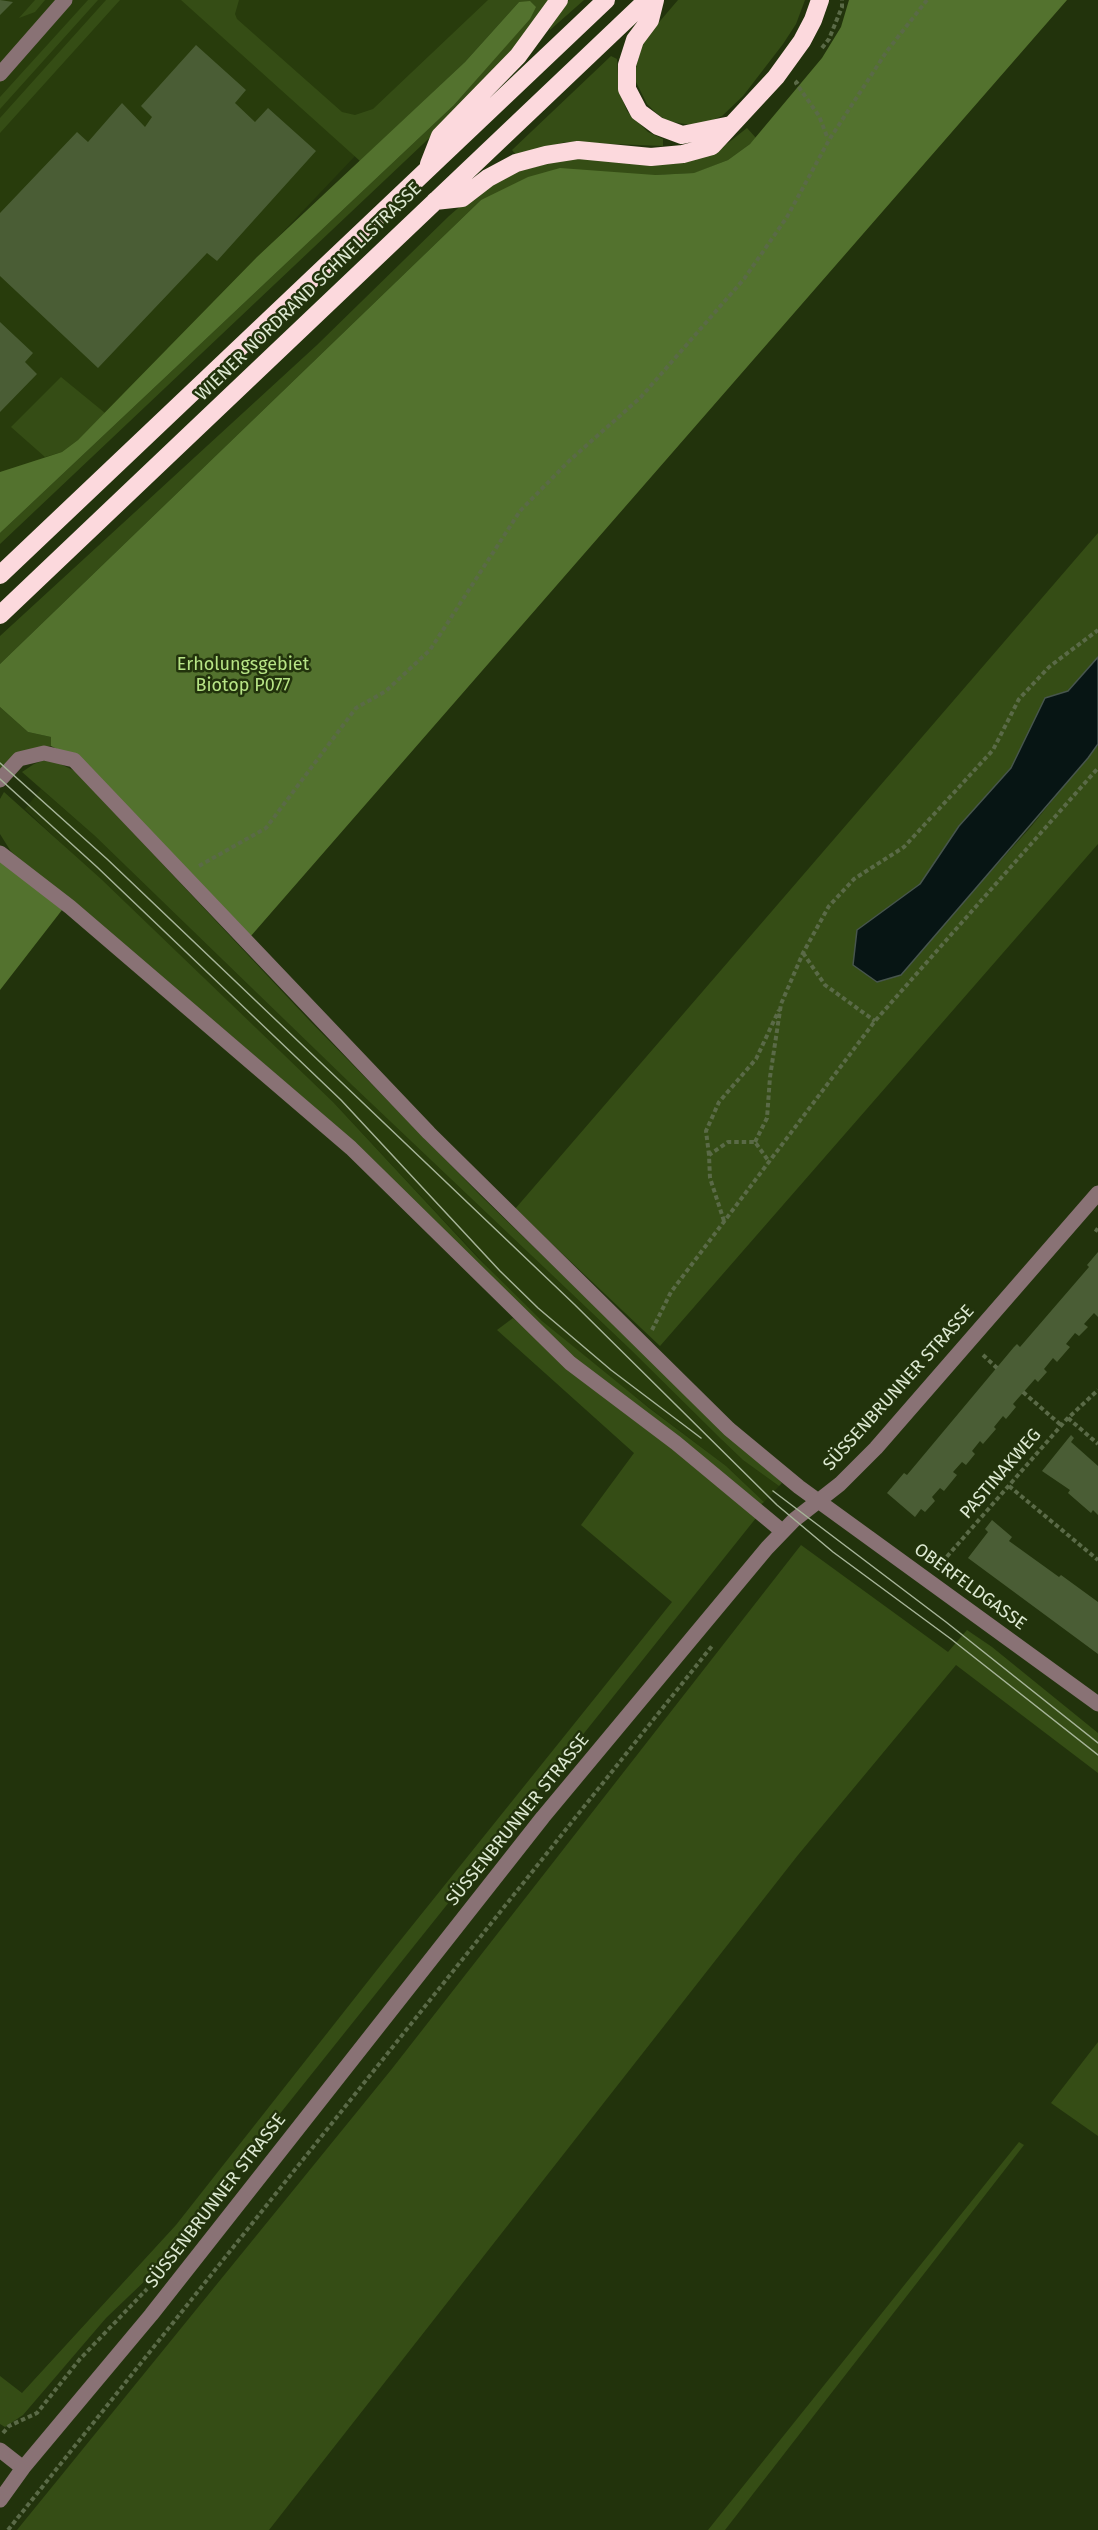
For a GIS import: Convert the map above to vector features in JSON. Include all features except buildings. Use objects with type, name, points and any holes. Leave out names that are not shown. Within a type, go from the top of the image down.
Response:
[{"type":"highway","points":[[428,169],[440,135],[518,56],[559,0]]},
{"type":"highway","name":"WIENER NORDRAND SCHNELLSTRASSE","points":[[0,575],[606,0]]},
{"type":"highway","name":"WIENER NORDRAND SCHNELLSTRASSE","points":[[0,615],[646,0]]},
{"type":"highway","points":[[655,0],[650,20],[635,40],[627,65],[627,89],[639,111],[658,126],[682,135],[733,124]]},
{"type":"highway","points":[[435,201],[462,198],[488,178],[516,163],[546,155],[578,150],[651,156],[683,154],[712,146],[776,77],[802,41],[820,0]]},
{"type":"street","points":[[0,74],[65,0]]},
{"type":"street","name":"OBERFELDGASSE","points":[[0,780],[18,759],[44,753],[74,760],[429,1133],[729,1429],[819,1501],[1098,1704]]},
{"type":"street","points":[[0,853],[70,907],[351,1148],[570,1363],[676,1443],[782,1531]]},
{"type":"street","name":"SÜSSENBRUNNER STRASSE","points":[[0,2500],[23,2468],[151,2315],[543,1817],[782,1531],[819,1501],[876,1448],[1098,1193]]},
{"type":"street","points":[[0,2450],[23,2468]]},
{"type":"path","points":[[183,874],[207,863],[266,828],[356,708],[386,691],[430,650],[520,511],[569,461],[641,397],[744,279],[787,217],[829,140],[887,51],[927,0]]},
{"type":"path","points":[[796,83],[819,116],[829,140]]},
{"type":"path","points":[[724,1221],[710,1178],[706,1131],[719,1102],[756,1059],[803,953],[830,906],[854,879],[904,847],[993,750],[1019,699],[1048,667],[1098,630]]},
{"type":"path","points":[[645,1347],[671,1292],[875,1021],[1098,768]]},
{"type":"path","points":[[803,953],[825,985],[875,1021]]},
{"type":"path","points":[[755,1142],[767,1118],[781,1004]]},
{"type":"path","points":[[709,1155],[728,1142],[755,1142]]},
{"type":"path","points":[[755,1142],[770,1163]]},
{"type":"path","points":[[983,1355],[997,1368]]},
{"type":"path","name":"PASTINAKWEG","points":[[926,1579],[1068,1418],[1098,1390]]},
{"type":"path","points":[[1023,1392],[1062,1425]]},
{"type":"path","points":[[1068,1418],[1098,1444]]},
{"type":"path","points":[[1009,1486],[1098,1560]]},
{"type":"path","points":[[8,2530],[716,1640]]},
{"type":"path","points":[[15,2507],[22,2511]]},
{"type":"shaded area","points":[[0,0],[492,0],[355,156],[0,530]]},
{"type":"shaded area","points":[[35,0],[45,0],[35,12],[19,18]]},
{"type":"shaded area","points":[[88,0],[98,0],[0,109],[0,97]]},
{"type":"shaded area","points":[[106,0],[120,0],[0,133],[0,118]]},
{"type":"shaded area","points":[[181,0],[239,0],[235,14],[237,19],[342,112],[355,115],[373,109],[488,0],[549,0],[521,40],[460,109],[0,544],[0,533],[454,105],[529,19],[519,2],[465,62],[360,161]]},
{"type":"shaded area","points":[[569,0],[584,0],[550,30],[550,27]]},
{"type":"shaded area","points":[[678,0],[805,0],[796,24],[743,96],[722,116],[703,124],[691,125],[667,121],[655,112],[647,104],[636,82],[635,71],[643,41]]},
{"type":"shaded area","points":[[611,56],[617,59],[619,91],[627,111],[648,132],[663,139],[663,146],[565,142],[516,155],[512,150]]},
{"type":"shaded area","points":[[747,128],[756,138],[750,144],[728,160],[695,173],[655,175],[481,200],[0,664],[0,636],[317,345],[471,197],[512,173],[565,159],[706,153],[728,143]]},
{"type":"shaded area","points":[[61,377],[105,413],[78,440],[62,452],[45,457],[11,427]]},
{"type":"shaded area","points":[[1098,533],[1098,657],[1068,691],[1045,699],[1011,768],[959,826],[920,884],[857,930],[975,889],[1030,828],[1098,744],[1098,844],[660,1346],[515,1209]]},
{"type":"shaded area","points":[[1098,657],[1098,744],[1088,758],[901,975],[877,982],[853,965],[857,930],[920,884],[959,826],[1011,768],[1045,698],[1068,691]]},
{"type":"shaded area","points":[[0,707],[28,732],[51,737],[51,746],[35,749],[0,773]]},
{"type":"shaded area","points":[[45,760],[52,760],[75,771],[310,1021],[481,1196],[782,1483],[779,1486],[743,1460],[95,836],[22,772]]},
{"type":"shaded area","points":[[41,789],[95,836],[743,1460],[779,1486],[764,1502],[726,1466],[597,1368],[509,1290],[333,1102],[25,809]]},
{"type":"shaded area","points":[[4,792],[101,879],[333,1102],[478,1258],[542,1321],[649,1408],[726,1466],[764,1502],[759,1506],[557,1344],[324,1116],[234,1038],[19,860],[0,834],[0,799]]},
{"type":"shaded area","points":[[513,1318],[756,1518],[151,2275],[106,2318],[23,2415],[5,2427],[0,2424],[0,2376],[22,2393],[176,2225],[395,1947],[672,1602],[581,1525],[634,1453],[497,1330]]},
{"type":"shaded area","points":[[801,1545],[948,1652],[967,1630],[992,1647],[1098,1733],[1098,1773],[956,1665],[798,1855],[269,2530],[17,2530],[391,2070]]},
{"type":"shaded area","points":[[1098,2042],[1098,2136],[1051,2103]]},
{"type":"shaded area","points":[[1019,2142],[1024,2145],[725,2530],[708,2530]]},
{"type":"green space","name":"Erholungsgebiet Biotop P077","points":[[849,0],[1067,0],[250,937],[77,759],[51,746],[51,737],[28,732],[0,707],[0,664],[481,200],[528,177],[560,168],[655,175],[694,173],[728,160],[750,144],[822,58],[841,27]]},
{"type":"green space","points":[[530,1],[536,7],[530,19],[454,105],[0,533],[0,472],[62,452],[78,440],[257,257],[465,62],[519,2]]},
{"type":"green space","points":[[0,858],[62,910],[0,990]]},
{"type":"tram line","points":[[0,763],[107,859],[575,1305],[777,1505],[833,1552],[951,1639],[1098,1755]]},
{"type":"tram line","points":[[0,779],[97,867],[341,1100],[500,1271],[538,1308],[611,1370],[701,1438]]},
{"type":"tram line","points":[[773,1491],[946,1622],[1098,1743]]}]
